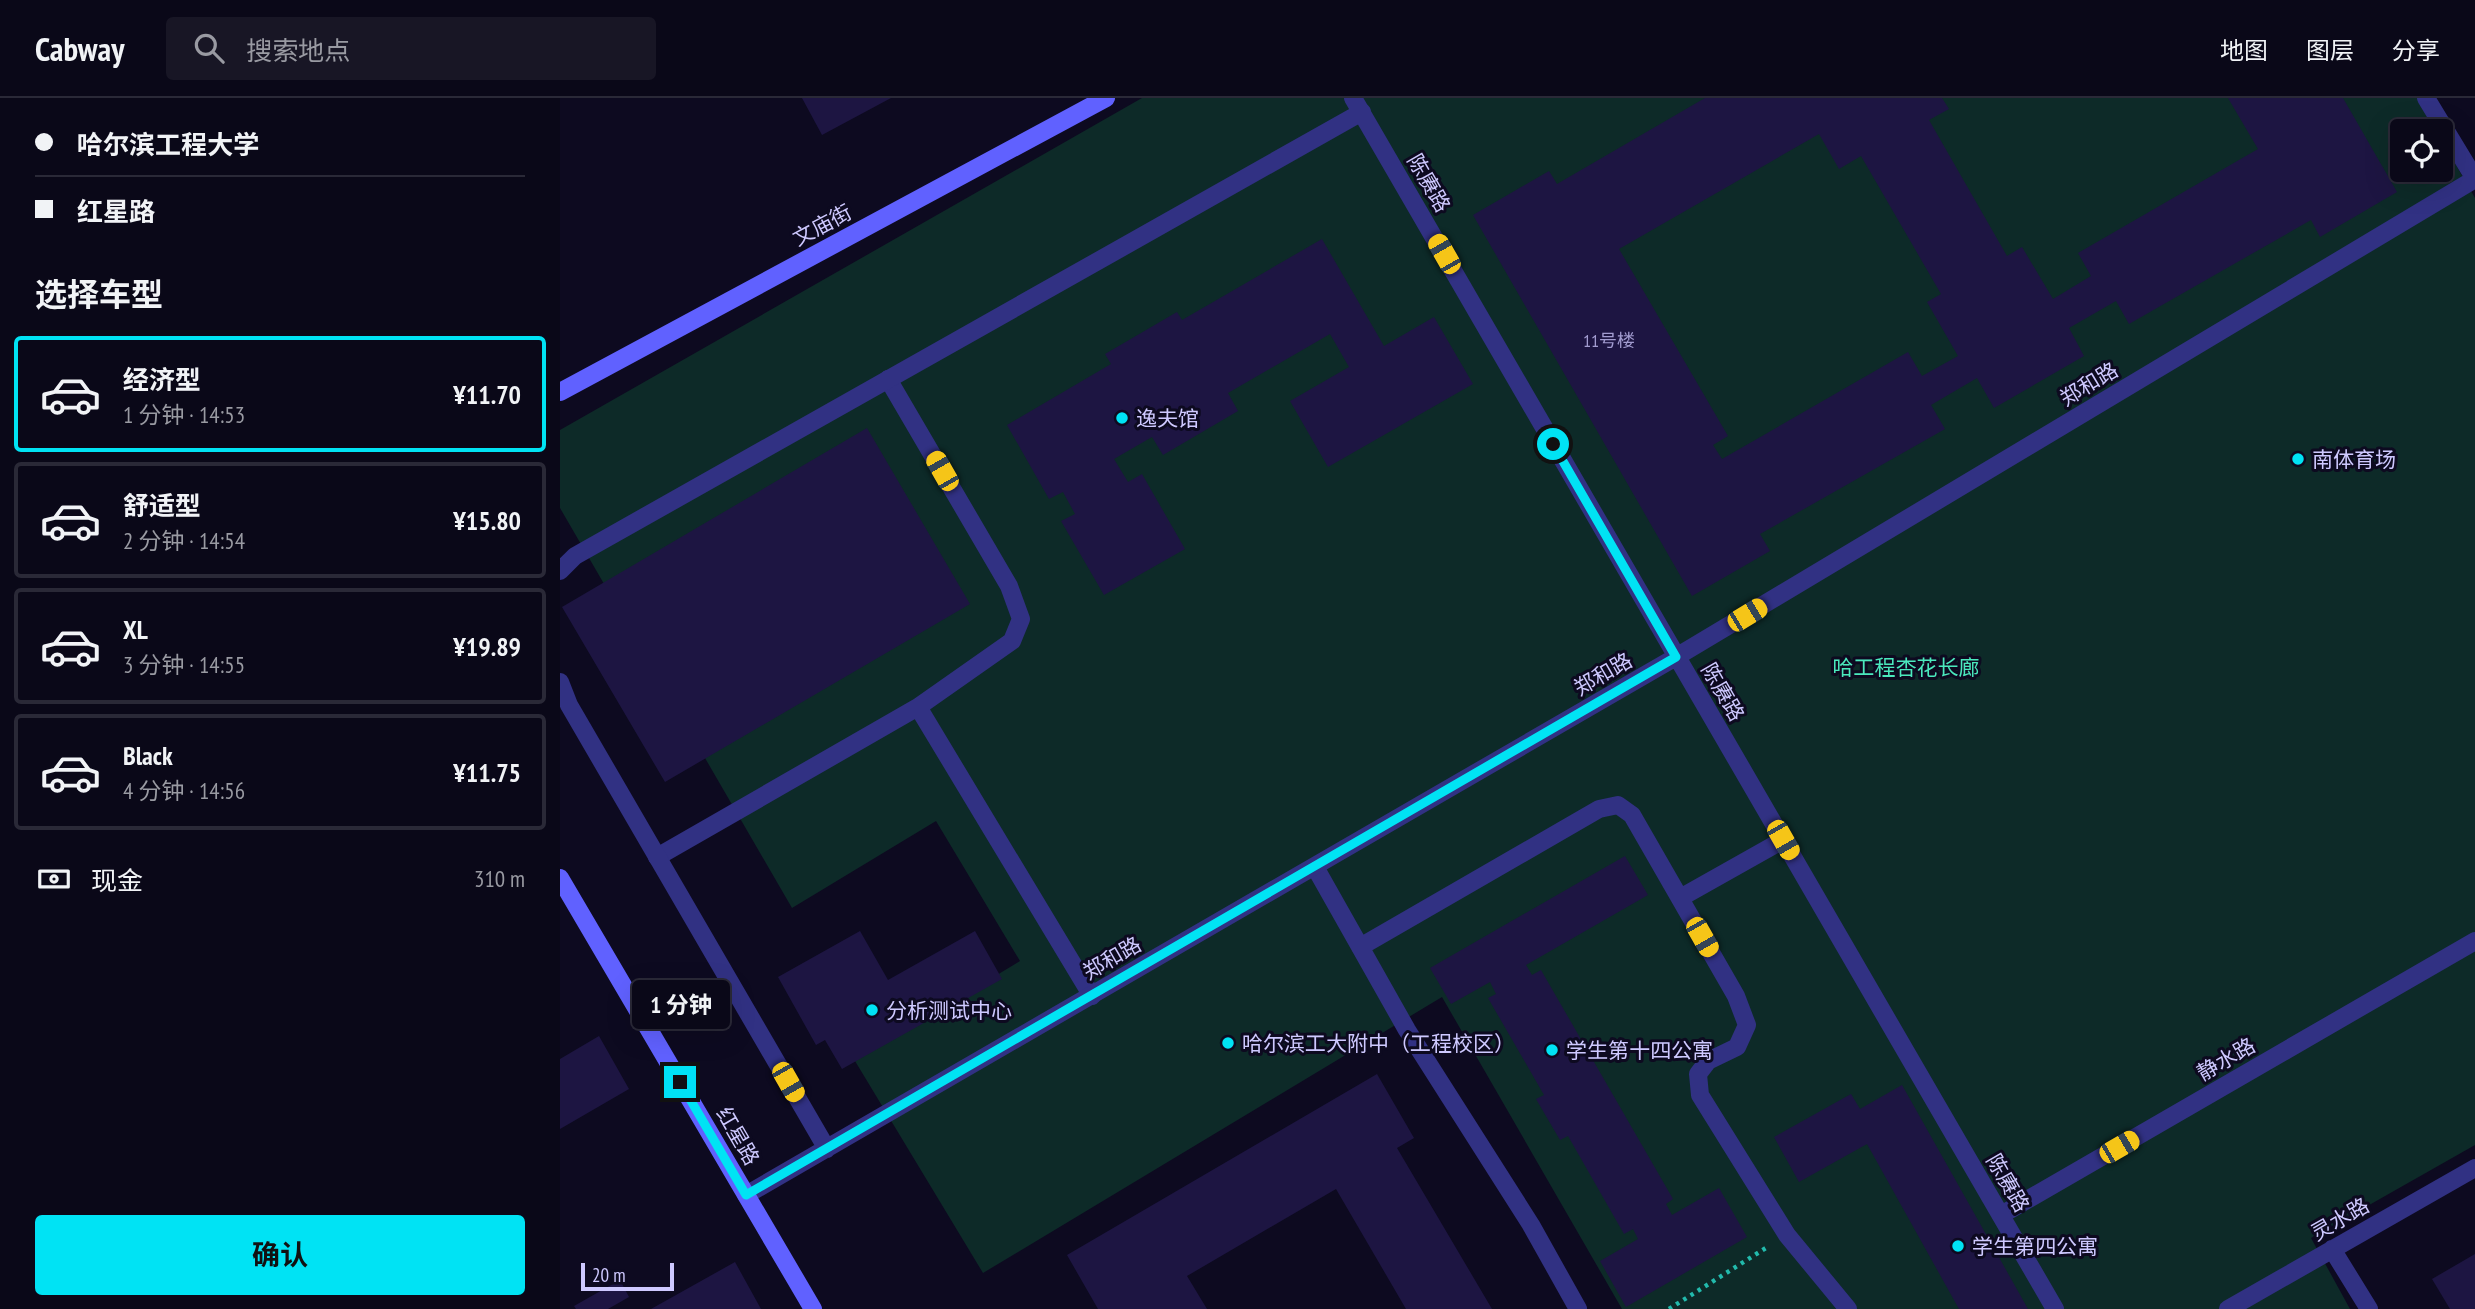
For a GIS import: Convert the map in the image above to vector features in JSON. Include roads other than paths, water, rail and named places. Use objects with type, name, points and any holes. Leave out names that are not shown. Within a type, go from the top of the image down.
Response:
[{"type":"main road","name":"文庙街","points":[[560,392],[1106,98]]},
{"type":"main road","name":"红星路","points":[[560,878],[813,1309]]},
{"type":"street","points":[[2426,98],[2475,179]]},
{"type":"street","points":[[560,571],[575,556],[888,379],[1357,105]]},
{"type":"street","name":"陈赓路","points":[[1357,105],[2055,1309]]},
{"type":"street","name":"郑和路","points":[[746,1195],[1676,657],[2475,179]]},
{"type":"street","points":[[657,856],[918,707],[1012,641],[1021,619],[1009,586],[888,379]]},
{"type":"street","points":[[560,682],[569,705],[827,1149]]},
{"type":"street","points":[[918,707],[1092,996]]},
{"type":"street","points":[[1360,947],[1599,809],[1619,805],[1632,815],[1736,996],[1747,1025],[1737,1047],[1707,1061],[1698,1074],[1700,1095],[1787,1235],[1848,1309]]},
{"type":"street","points":[[1680,898],[1783,840]]},
{"type":"street","points":[[1315,867],[1407,1031],[1531,1225],[1578,1309]]},
{"type":"street","name":"静水路","points":[[2001,1215],[2475,942]]},
{"type":"street","name":"灵水路","points":[[2228,1309],[2475,1168]]},
{"type":"street","points":[[2332,1250],[2369,1309]]},
{"type":"place","name":"逸夫馆","points":[[1122,418]]},
{"type":"place","name":"南体育场","points":[[2298,459]]},
{"type":"place","name":"分析测试中心","points":[[872,1010]]},
{"type":"place","name":"哈尔滨工大附中（工程校区）","points":[[1228,1043]]},
{"type":"place","name":"学生第十四公寓","points":[[1552,1050]]},
{"type":"place","name":"学生第四公寓","points":[[1958,1246]]},
{"type":"park label","name":"哈工程杏花长廊","points":[[1906,667]]}]
